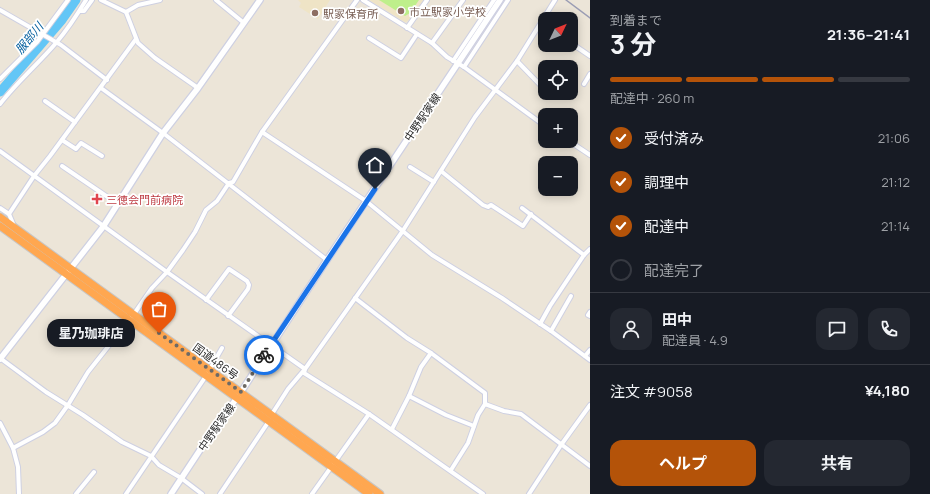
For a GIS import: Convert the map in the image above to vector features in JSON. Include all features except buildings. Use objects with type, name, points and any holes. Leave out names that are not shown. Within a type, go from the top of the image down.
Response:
[{"type":"highway","name":"国道486号","points":[[0,217],[13,231],[208,373],[236,398],[270,418]]},
{"type":"highway","name":"国道486号","points":[[0,226],[13,231]]},
{"type":"highway","name":"国道486号","points":[[208,373],[241,392],[270,418],[334,465],[369,494]]},
{"type":"highway","name":"国道486号","points":[[334,465],[380,494]]},
{"type":"main road","points":[[0,358],[104,227],[163,133],[198,88],[260,0]]},
{"type":"main road","name":"中野駅家線","points":[[171,494],[241,392],[456,62],[500,0]]},
{"type":"street","points":[[0,79],[43,36],[68,0]]},
{"type":"street","points":[[0,104],[23,76],[56,43],[80,11],[86,0]]},
{"type":"street","points":[[80,11],[84,11],[92,0]]},
{"type":"street","points":[[101,0],[126,12],[138,43],[198,88]]},
{"type":"street","points":[[138,5],[139,0]]},
{"type":"street","points":[[126,12],[138,5],[160,0]]},
{"type":"street","points":[[216,0],[244,23]]},
{"type":"street","points":[[13,448],[43,432],[55,423],[68,406],[88,372],[152,288],[167,272],[195,232],[206,210],[217,201],[229,184],[233,182],[262,132],[357,0]]},
{"type":"street","points":[[363,0],[432,43],[447,57],[464,67],[538,121]]},
{"type":"street","points":[[407,28],[427,0]]},
{"type":"street","points":[[432,43],[463,0]]},
{"type":"street","points":[[456,62],[494,0]]},
{"type":"street","points":[[464,67],[508,0]]},
{"type":"street","points":[[549,12],[555,0]]},
{"type":"street","points":[[0,10],[61,45],[107,80]]},
{"type":"street","points":[[220,494],[288,389],[305,369],[402,232],[475,117],[538,30]]},
{"type":"street","points":[[370,38],[401,58],[418,34]]},
{"type":"street","points":[[9,214],[34,176],[107,80],[136,38]]},
{"type":"street","points":[[578,48],[590,56]]},
{"type":"street","points":[[517,61],[538,83]]},
{"type":"street","points":[[584,84],[590,74]]},
{"type":"street","points":[[101,88],[163,133],[327,260]]},
{"type":"street","points":[[45,101],[75,122]]},
{"type":"street","points":[[262,132],[366,201],[432,255],[502,298],[551,331],[590,360]]},
{"type":"street","points":[[62,140],[76,149],[81,143],[102,156]]},
{"type":"street","points":[[578,147],[590,155]]},
{"type":"street","points":[[0,151],[228,316],[305,369],[304,373],[392,429],[483,494]]},
{"type":"street","points":[[62,166],[118,204]]},
{"type":"street","points":[[410,167],[434,182]]},
{"type":"street","points":[[441,171],[482,205],[488,207],[491,205],[523,226],[531,214]]},
{"type":"street","points":[[0,208],[9,214],[13,231],[0,233]]},
{"type":"street","points":[[522,208],[584,255]]},
{"type":"street","points":[[540,324],[550,306],[584,255],[590,250]]},
{"type":"street","points":[[206,300],[229,269],[247,281],[249,285],[248,289],[228,316]]},
{"type":"street","points":[[551,331],[571,296]]},
{"type":"street","points":[[355,298],[406,338],[431,353],[485,393],[485,404],[474,426],[468,443],[451,470]]},
{"type":"street","points":[[590,312],[588,315],[590,316]]},
{"type":"street","points":[[126,494],[208,373],[222,348]]},
{"type":"street","points":[[585,356],[590,350]]},
{"type":"street","points":[[392,429],[409,396],[421,367],[431,353]]},
{"type":"street","points":[[0,358],[46,392],[122,442],[151,456],[159,465],[181,478],[202,494]]},
{"type":"street","points":[[409,396],[446,415],[474,426]]},
{"type":"street","points":[[485,404],[504,411],[521,414],[590,466]]},
{"type":"street","points":[[529,494],[590,404]]},
{"type":"street","points":[[312,494],[369,414]]},
{"type":"street","points":[[0,422],[13,448],[18,467],[19,494]]},
{"type":"street","points":[[76,494],[94,472]]},
{"type":"shaded area","name":"駅家保育所","points":[[298,0],[330,0],[318,19],[299,7],[301,3]]},
{"type":"shaded area","name":"市立駅家小学校","points":[[369,0],[425,0],[408,21],[405,22]]},
{"type":"green space","points":[[379,0],[419,0],[410,13],[405,16]]},
{"type":"waterway","name":"服部川","points":[[0,92],[62,20],[76,0]]},
{"type":"railway","points":[[566,0],[590,18]]},
{"type":"way so far","points":[[159,333],[241,392],[264,355]]},
{"type":"place","name":"市立駅家小学校","points":[[401,11]]},
{"type":"place","name":"駅家保育所","points":[[315,13]]},
{"type":"place","name":"三徳会門前病院","points":[[97,199]]},
{"type":"place","name":"星乃珈琲店","points":[[159,333]]},
{"type":"route","points":[[264,355],[375,189]]}]
